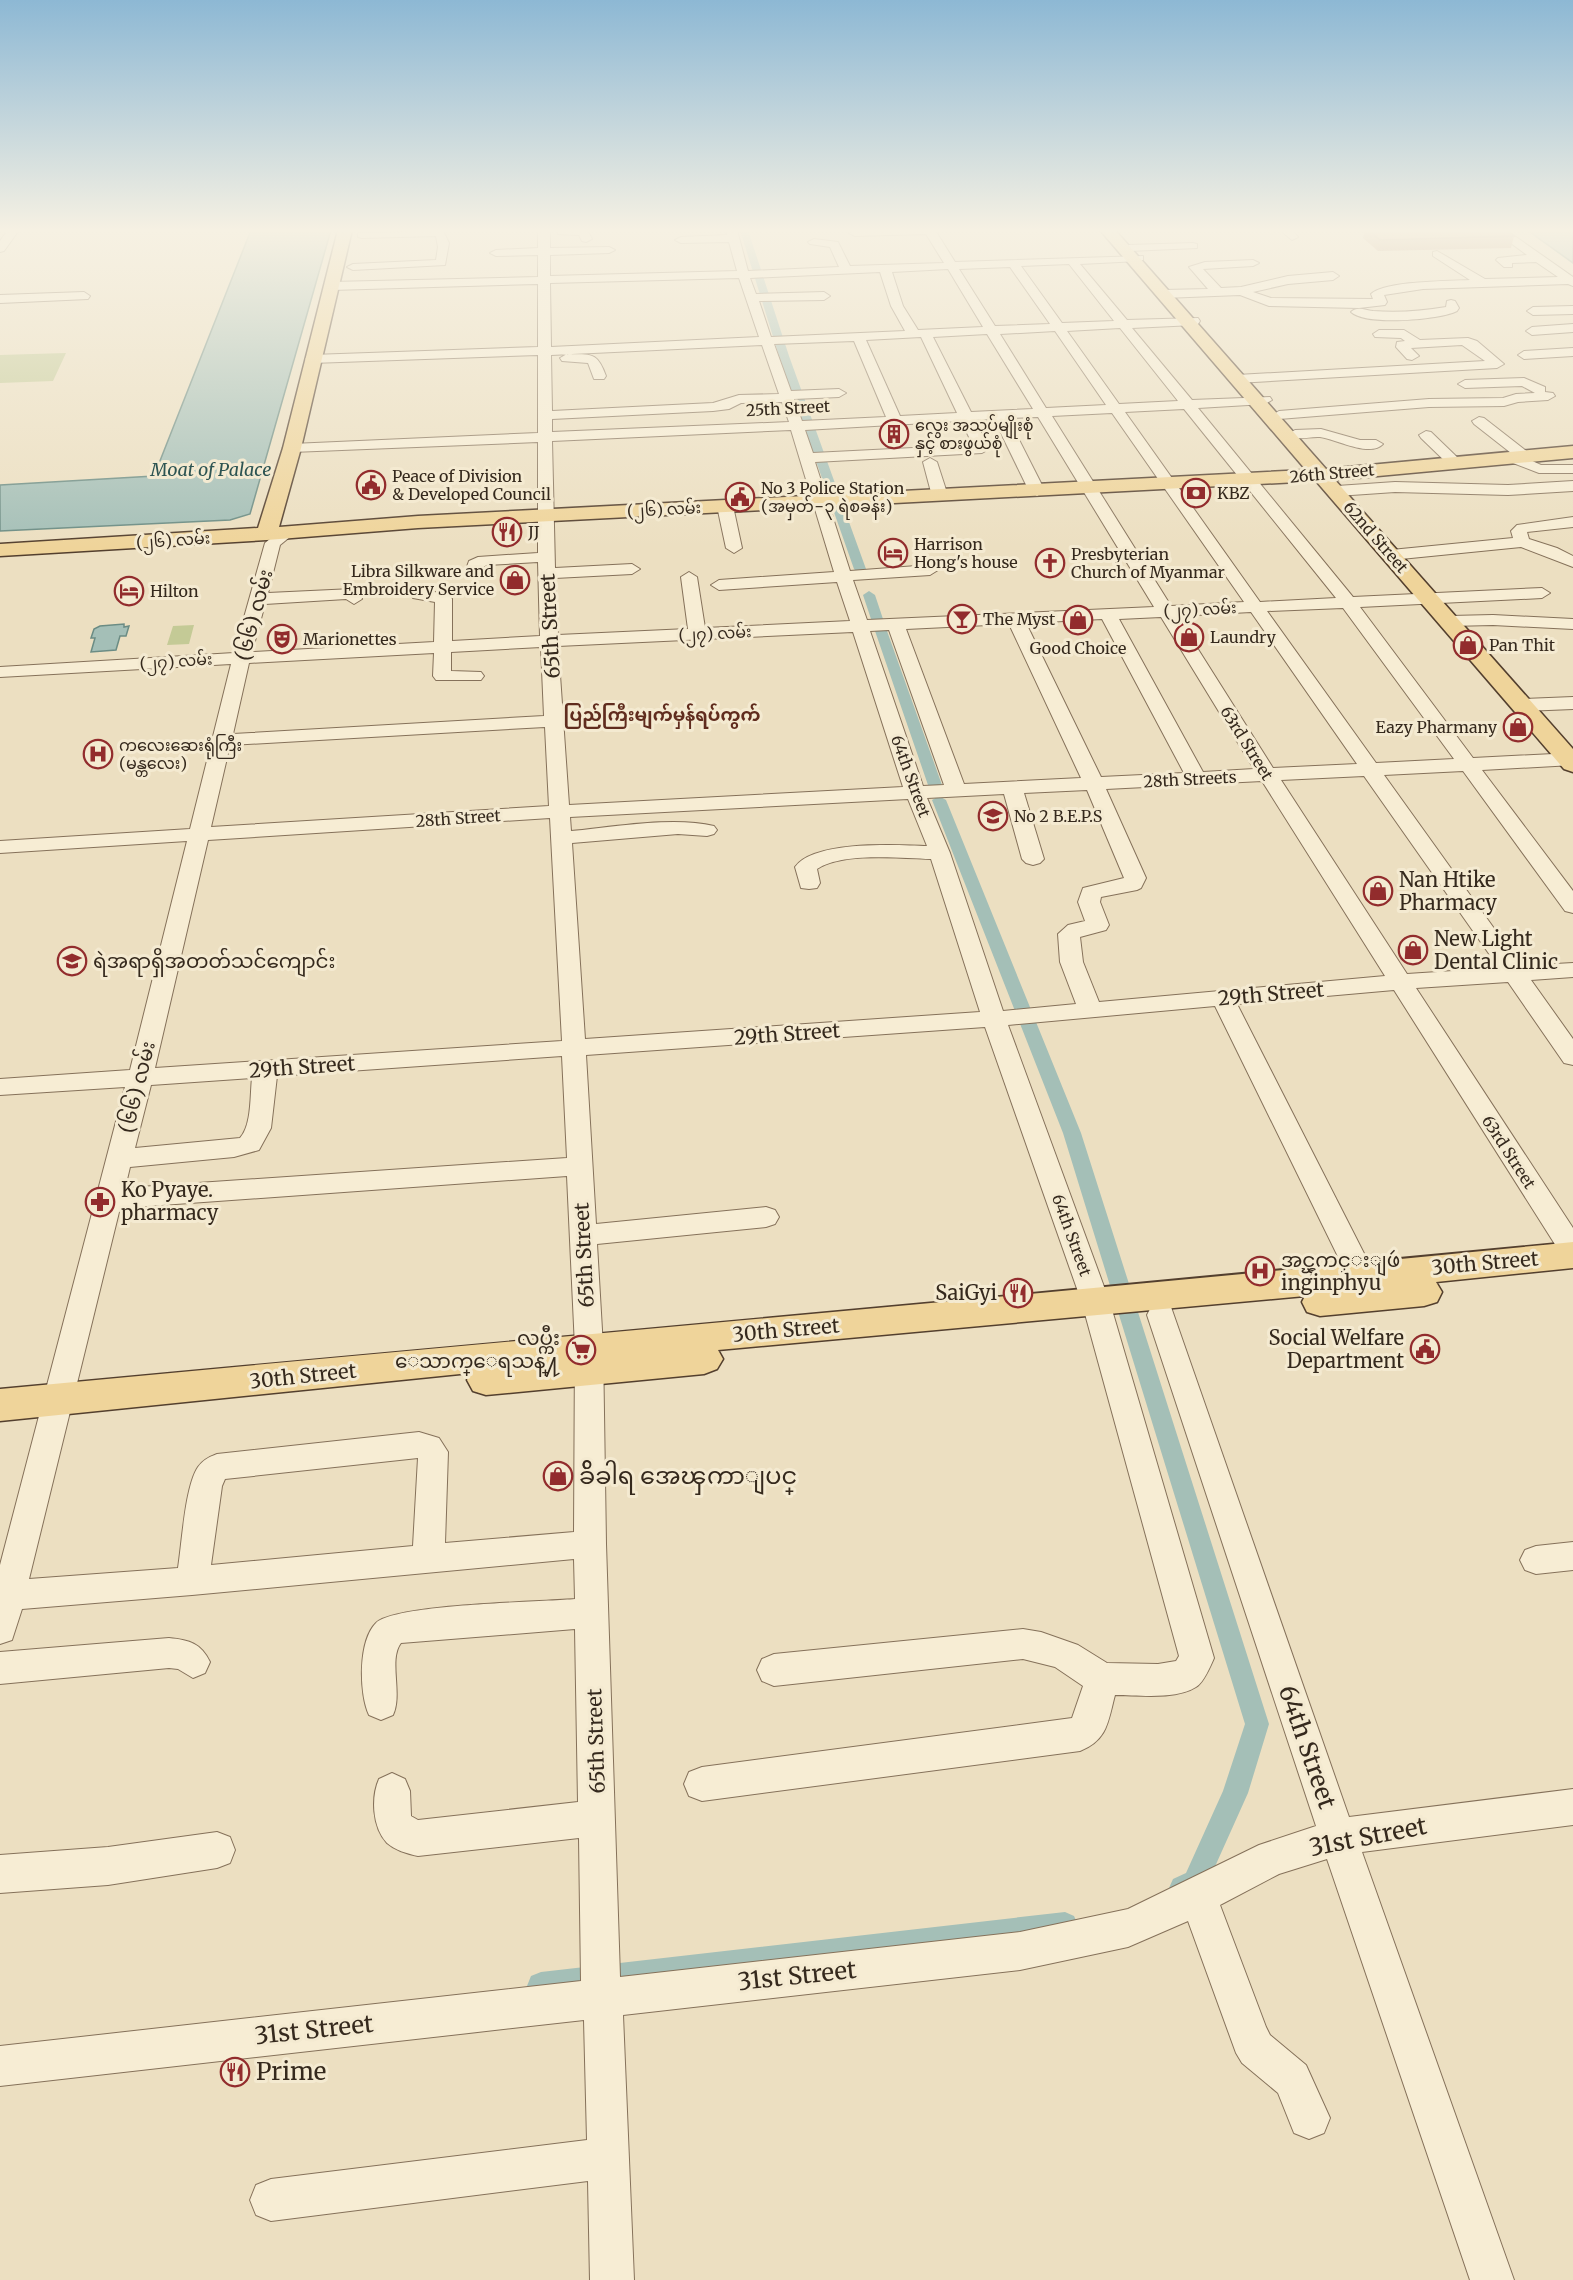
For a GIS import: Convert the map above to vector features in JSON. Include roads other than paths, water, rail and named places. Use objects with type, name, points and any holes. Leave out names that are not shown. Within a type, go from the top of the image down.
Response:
[{"type":"main road","name":"(၆၆) လမ်း","points":[[280,529],[292,448],[312,359],[321,336]]},
{"type":"main road","name":"62nd Street","points":[[1205,336],[1529,705],[1572,758]]},
{"type":"main road","points":[[330,368],[337,338]]},
{"type":"main road","name":"62nd Street","points":[[1261,400],[1279,416],[1334,483]]},
{"type":"main road","points":[[306,470],[317,426]]},
{"type":"main road","name":"26th Street","points":[[1090,488],[1248,479],[1334,483],[1454,462],[1573,452]]},
{"type":"main road","name":"(၂၆) လမ်း","points":[[0,539],[280,529],[1090,488]]},
{"type":"main road","name":"(၂၆) လမ်း","points":[[0,550],[280,529]]},
{"type":"main road","name":"30th Street","points":[[1124,1310],[1361,1275],[1573,1256]]},
{"type":"main road","name":"30th Street","points":[[0,1405],[56,1406],[1124,1310],[1362,1298],[1573,1275]]},
{"type":"main road","name":"30th Street","points":[[0,1418],[56,1406]]},
{"type":"street","name":"65th Street","points":[[545,336],[545,515],[549,640],[561,812],[589,1359],[590,1544],[601,1983],[612,2280]]},
{"type":"street","name":"64th Street","points":[[773,336],[855,575],[877,626],[936,792],[940,853],[1013,1017],[1124,1310],[1338,1837],[1492,2280]]},
{"type":"street","points":[[312,359],[330,368],[450,355],[850,336]]},
{"type":"street","points":[[858,336],[895,420]]},
{"type":"street","points":[[815,457],[981,450],[966,417],[921,336]]},
{"type":"street","name":"63rd Street","points":[[996,336],[1267,774],[1573,1251]]},
{"type":"street","points":[[1064,336],[1573,1057]]},
{"type":"street","points":[[1134,336],[1347,601],[1573,906]]},
{"type":"street","points":[[1242,379],[1497,364],[1469,342],[1414,350],[1406,336]]},
{"type":"street","points":[[562,350],[567,358],[594,361],[598,376]]},
{"type":"street","points":[[1524,355],[1573,352]]},
{"type":"street","points":[[450,355],[453,363],[460,368]]},
{"type":"street","points":[[1279,416],[1429,403],[1504,402],[1516,398],[1548,396],[1524,382],[1456,385]]},
{"type":"street","points":[[1415,390],[1443,414]]},
{"type":"street","points":[[546,425],[724,406],[736,392],[792,396],[839,393]]},
{"type":"street","name":"25th Street","points":[[292,448],[546,425],[804,425],[1261,400]]},
{"type":"street","points":[[999,415],[1037,491]]},
{"type":"street","points":[[1479,421],[1533,468],[1569,473]]},
{"type":"street","points":[[1294,434],[1321,433],[1359,444],[1376,444]]},
{"type":"street","points":[[1426,435],[1454,462]]},
{"type":"street","points":[[930,462],[940,496]]},
{"type":"street","points":[[1334,483],[1508,490],[1573,486]]},
{"type":"street","points":[[725,506],[734,548]]},
{"type":"street","points":[[1522,542],[1519,531],[1523,528],[1573,522]]},
{"type":"street","name":"(၆၆) လမ်း","points":[[0,1629],[140,1078],[242,657],[280,529]]},
{"type":"street","points":[[1397,555],[1445,558],[1522,542],[1551,551],[1573,562]]},
{"type":"street","points":[[473,572],[475,564],[484,560],[611,584]]},
{"type":"street","points":[[547,572],[632,569]]},
{"type":"street","points":[[719,585],[930,570]]},
{"type":"street","points":[[689,577],[697,634]]},
{"type":"street","name":"(၂၇) လမ်း","points":[[0,672],[549,640],[1542,593]]},
{"type":"street","points":[[258,599],[345,594],[353,594],[354,599]]},
{"type":"street","points":[[419,594],[444,599],[441,676],[475,676]]},
{"type":"street","points":[[1107,613],[1197,779]]},
{"type":"street","points":[[1015,618],[1094,784],[1134,878],[1129,885],[1091,893],[1089,902],[1098,925],[1076,930],[1069,934],[1067,940],[1073,964],[1091,1011]]},
{"type":"street","points":[[1454,621],[1492,620],[1573,624]]},
{"type":"street","points":[[877,626],[936,792]]},
{"type":"street","points":[[1529,705],[1573,703]]},
{"type":"street","points":[[223,740],[555,720]]},
{"type":"street","name":"28th Streets","points":[[936,792],[1572,758]]},
{"type":"street","points":[[1012,788],[1033,859]]},
{"type":"street","name":"28th Street","points":[[0,847],[561,812],[936,792]]},
{"type":"street","points":[[562,838],[678,828],[707,830]]},
{"type":"street","points":[[809,883],[806,867],[818,859],[876,853],[940,853]]},
{"type":"street","name":"29th Street","points":[[0,1087],[1013,1017],[1400,982],[1573,969]]},
{"type":"street","points":[[1223,999],[1361,1275]]},
{"type":"street","points":[[119,1159],[234,1148],[250,1144],[254,1141],[260,1118],[265,1070]]},
{"type":"street","points":[[109,1199],[580,1166]]},
{"type":"street","points":[[583,1235],[766,1217]]},
{"type":"street","points":[[774,1670],[1023,1644],[1041,1647],[1066,1656],[1102,1679],[1158,1680],[1185,1675],[1197,1658],[1124,1310]]},
{"type":"street","points":[[192,1581],[206,1486],[217,1467],[419,1445],[428,1447],[433,1452],[434,1460],[428,1558]]},
{"type":"street","points":[[8,1595],[192,1581],[590,1544]]},
{"type":"street","points":[[1536,1560],[1573,1556]]},
{"type":"street","points":[[381,1704],[382,1641],[390,1632],[410,1626],[592,1612]]},
{"type":"street","points":[[0,1668],[169,1653],[186,1655],[193,1662]]},
{"type":"street","points":[[702,1784],[1080,1734],[1089,1726],[1102,1679]]},
{"type":"street","points":[[392,1791],[397,1828],[404,1836],[418,1838],[598,1818]]},
{"type":"street","name":"31st Street","points":[[0,2066],[601,1983],[1020,1951],[1128,1928],[1198,1896],[1272,1858],[1338,1837],[1573,1807]]},
{"type":"street","points":[[0,1874],[108,1866],[217,1850]]},
{"type":"street","points":[[1198,1896],[1250,2039],[1256,2049],[1292,2079],[1309,2118]]},
{"type":"street","points":[[271,2200],[607,2158]]},
{"type":"water","name":"Moat of Palace","points":[[209,336],[301,336],[250,514],[230,520],[0,531],[0,485],[154,476]]},
{"type":"water","points":[[124,624],[124,627],[129,626],[126,636],[120,636],[116,650],[91,652],[95,638],[91,638],[94,629],[100,626]]},
{"type":"waterway","points":[[778,336],[860,569]]},
{"type":"waterway","points":[[869,595],[877,619]]},
{"type":"waterway","points":[[881,631],[935,785]]},
{"type":"waterway","points":[[939,800],[1072,1133],[1257,1724],[1235,1793],[1195,1882],[1182,1888]]},
{"type":"waterway","points":[[541,1986],[1065,1925]]},
{"type":"place","name":"လွေး အသုပ်မျိုးစုံ နှင့် စားဖွယ်စုံ","points":[[894,434]]},
{"type":"place","name":"Peace of Division & Developed Council","points":[[371,485]]},
{"type":"place","name":"KBZ","points":[[1196,493]]},
{"type":"place","name":"No 3 Police Station (အမှတ်−၃ ရဲစခန်း)","points":[[740,497]]},
{"type":"place","name":"JJ","points":[[507,532]]},
{"type":"place","name":"Harrison Hong's house","points":[[893,553]]},
{"type":"place","name":"Presbyterian Church of Myanmar","points":[[1050,563]]},
{"type":"place","name":"Libra Silkware and Embroidery Service","points":[[515,580]]},
{"type":"place","name":"Hilton","points":[[129,591]]},
{"type":"place","name":"The Myst","points":[[962,619]]},
{"type":"place","name":"Good Choice","points":[[1078,620]]},
{"type":"place","name":"Laundry","points":[[1189,637]]},
{"type":"place","name":"Marionettes","points":[[282,639]]},
{"type":"place","name":"Pan Thit","points":[[1468,645]]},
{"type":"place","name":"Eazy Pharmany","points":[[1518,727]]},
{"type":"place","name":"ကလေးဆေးရုံကြီး (မန္တလေး)","points":[[98,754]]},
{"type":"place","name":"No 2 B.E.P.S","points":[[993,816]]},
{"type":"place","name":"Nan Htike Pharmacy","points":[[1378,891]]},
{"type":"place","name":"New Light Dental Clinic","points":[[1413,950]]},
{"type":"place","name":"ရဲအရာရှိအတတ်သင်ကျောင်း","points":[[72,961]]},
{"type":"place","name":"Ko Pyaye. pharmacy","points":[[100,1202]]},
{"type":"place","name":"အင္ၾကင္းျဖဴ inginphyu","points":[[1260,1271]]},
{"type":"place","name":"SaiGyi","points":[[1018,1293]]},
{"type":"place","name":"Social Welfare Department","points":[[1425,1349]]},
{"type":"place","name":"လပ္ကီး ေသာက္ေရသန္႔","points":[[581,1350]]},
{"type":"place","name":"ခ်ိခါရ အေၾကာျပင္","points":[[558,1476]]},
{"type":"place","name":"Prime","points":[[235,2072]]},
{"type":"district","name":"ပြည်ကြီးမျက်မှန်ရပ်ကွက်","points":[[662,715]]}]
